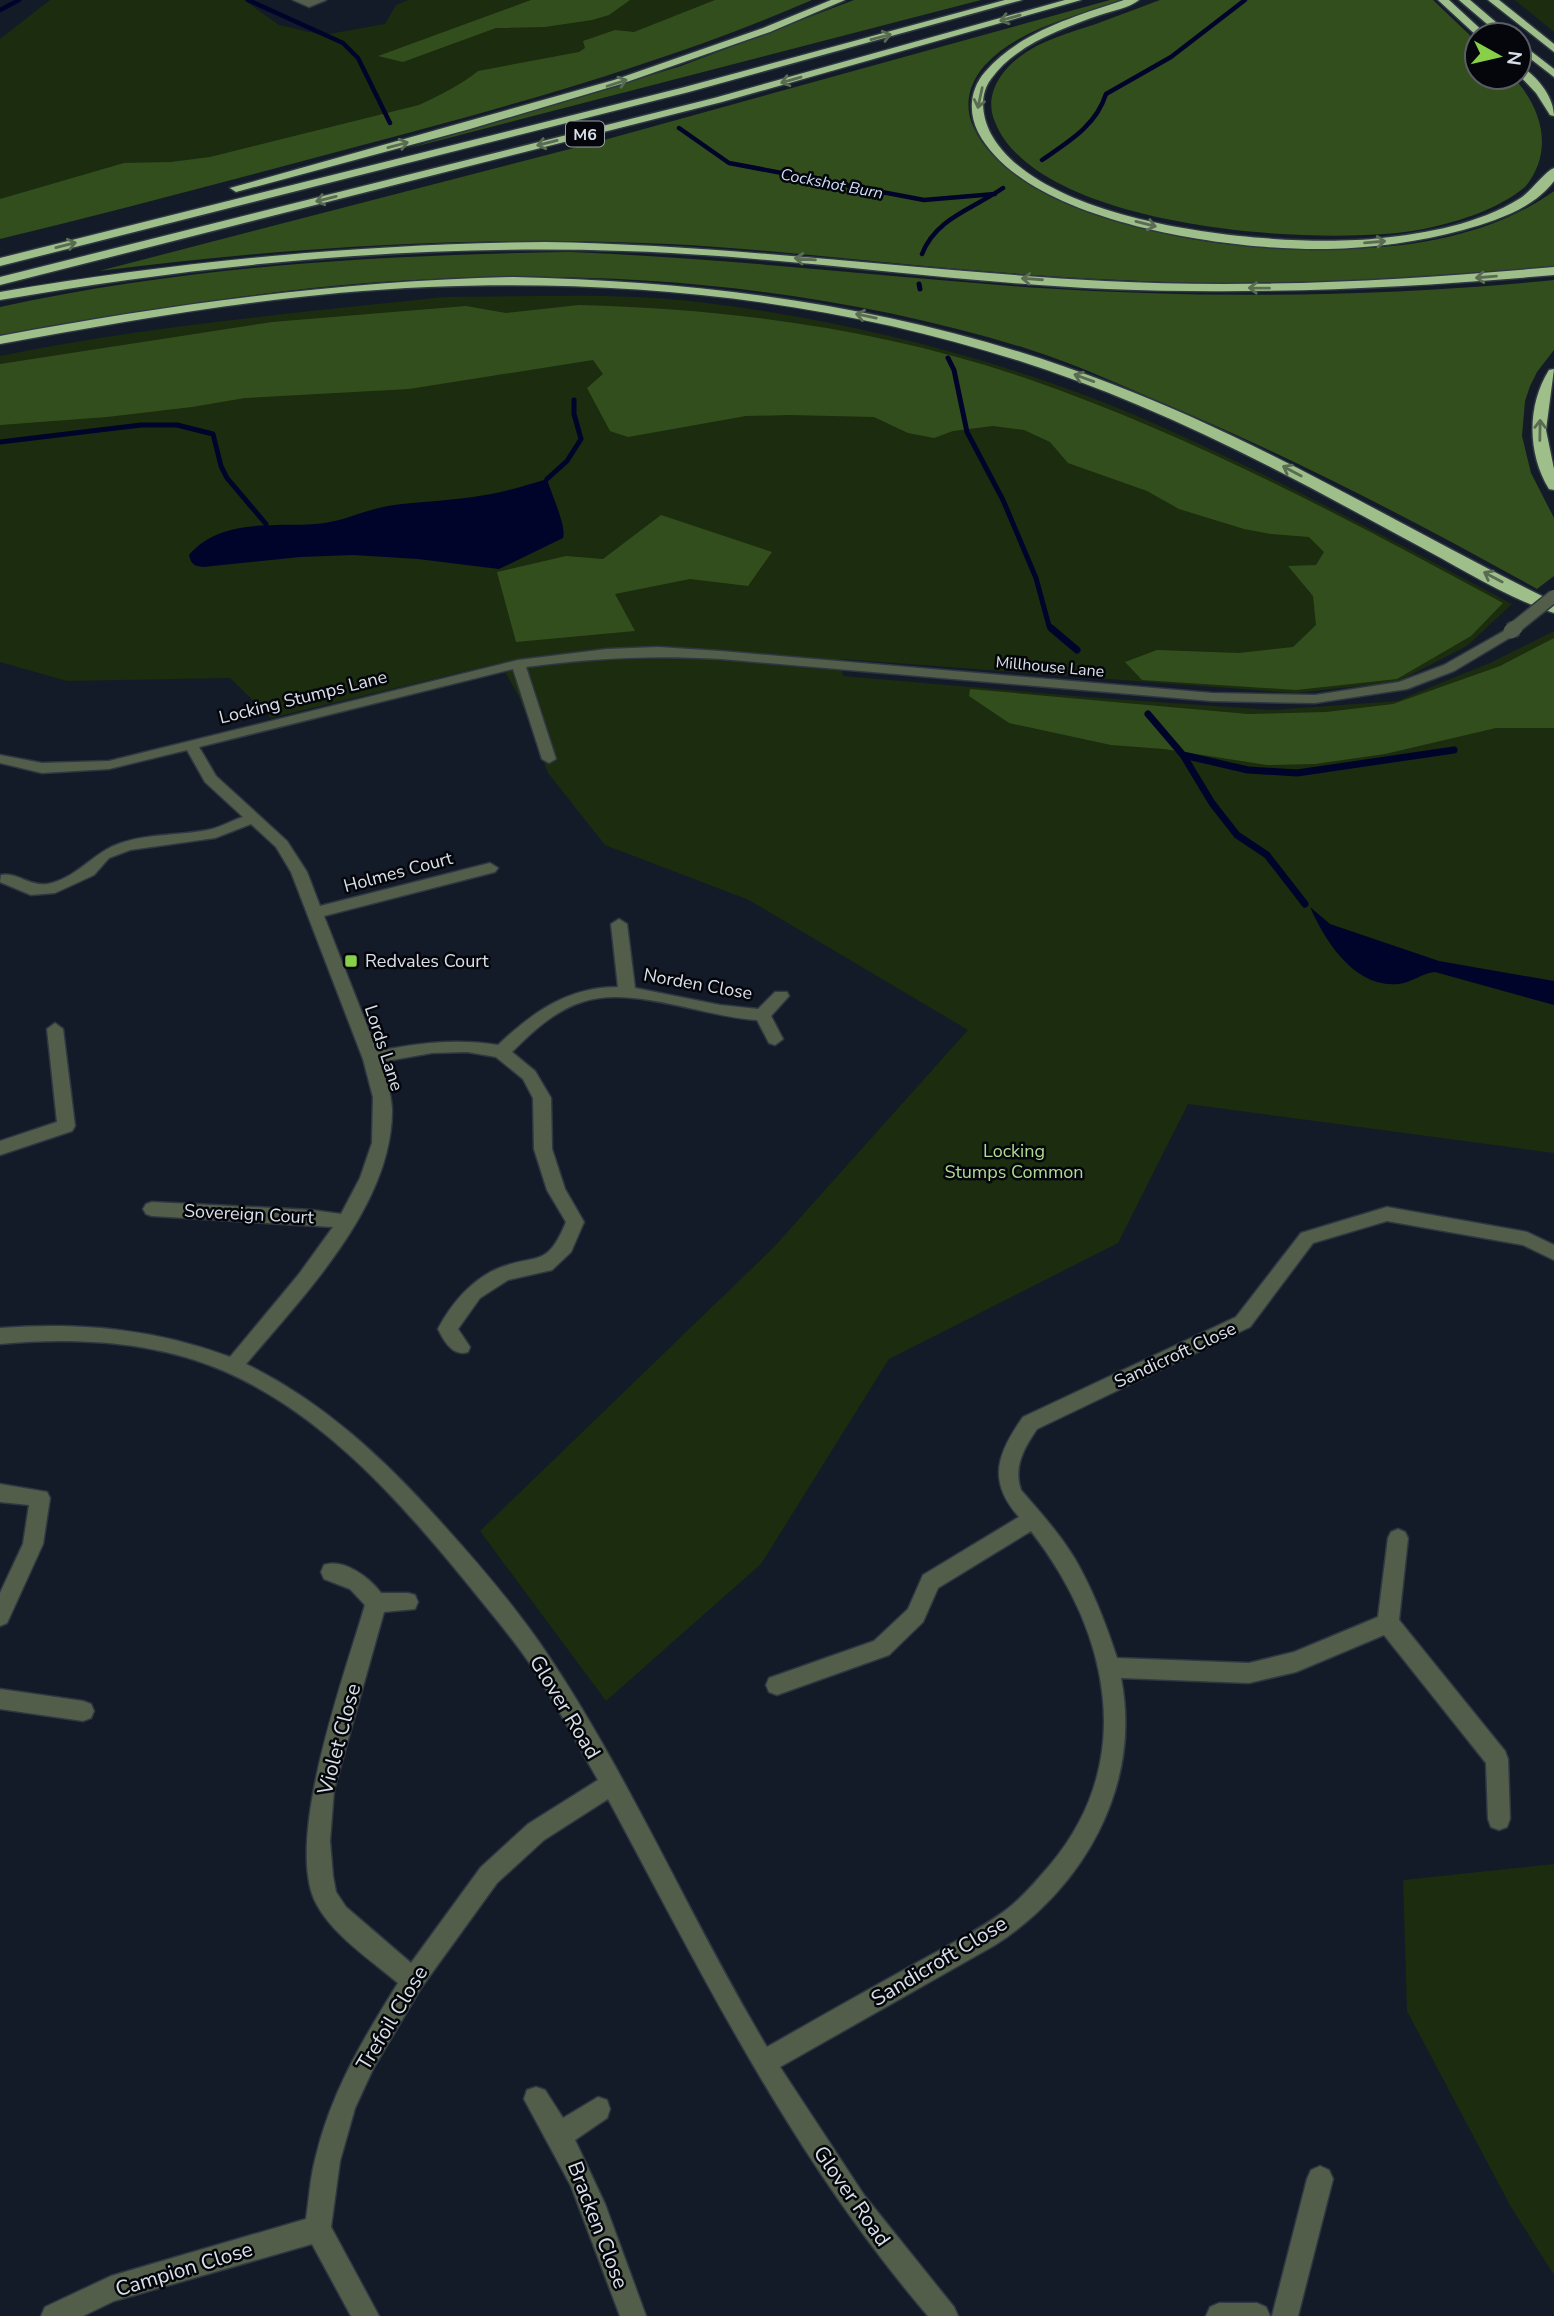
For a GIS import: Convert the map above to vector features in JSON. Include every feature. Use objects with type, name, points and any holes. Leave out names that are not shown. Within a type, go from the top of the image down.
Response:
[{"type":"highway","points":[[227,190],[585,94],[703,55],[840,0]]},
{"type":"highway","name":"M6","points":[[0,262],[685,90],[1017,0]]},
{"type":"highway","name":"M6","points":[[0,281],[718,100],[1076,0]]},
{"type":"highway","points":[[1135,0],[1077,20],[1026,46],[989,74],[977,103],[978,118],[986,136],[999,154],[1043,186],[1079,203],[1150,225],[1216,238],[1297,244],[1355,243],[1426,236],[1492,217],[1534,194],[1554,172]]},
{"type":"highway","points":[[1443,0],[1466,21]]},
{"type":"highway","points":[[1464,0],[1489,21]]},
{"type":"highway","points":[[1493,0],[1554,49]]},
{"type":"highway","points":[[1533,57],[1554,74]]},
{"type":"highway","points":[[1533,84],[1554,113]]},
{"type":"highway","points":[[0,250],[120,218]]},
{"type":"highway","points":[[0,296],[135,273],[215,263],[370,249],[456,245],[674,249],[1033,280],[1149,286],[1358,286],[1429,283],[1554,271]]},
{"type":"highway","points":[[0,340],[173,309],[426,283],[607,284],[725,293],[794,303],[946,334],[1042,362],[1109,387],[1267,458],[1554,608]]},
{"type":"highway","points":[[1554,373],[1541,406],[1540,439],[1545,469],[1554,486]]},
{"type":"street","points":[[297,0],[309,4],[322,0]]},
{"type":"street","name":"Millhouse Lane","points":[[518,664],[562,656],[658,651],[1212,697],[1315,698],[1402,686],[1448,668],[1511,631],[1554,596]]},
{"type":"street","points":[[518,664],[549,758]]},
{"type":"street","name":"Locking Stumps Lane","points":[[0,759],[42,768],[109,765],[518,664]]},
{"type":"street","name":"Lords Lane","points":[[191,745],[210,779],[282,844],[299,872],[371,1058],[383,1108],[380,1151],[366,1189],[346,1222],[233,1367]]},
{"type":"street","points":[[6,878],[31,890],[55,888],[89,872],[104,855],[127,846],[215,833],[253,818]]},
{"type":"street","name":"Holmes Court","points":[[315,914],[490,868]]},
{"type":"street","name":"Norden Close","points":[[619,924],[627,991]]},
{"type":"street","name":"Norden Close","points":[[501,1052],[537,1019],[563,1003],[595,994],[627,991],[718,1011],[762,1015]]},
{"type":"street","name":"Norden Close","points":[[762,1015],[781,996]]},
{"type":"street","name":"Norden Close","points":[[762,1015],[775,1039]]},
{"type":"street","points":[[0,1148],[66,1126],[54,1029]]},
{"type":"street","points":[[371,1058],[432,1047],[467,1046],[501,1052],[529,1075],[542,1098],[543,1149],[556,1190],[575,1222],[565,1247],[546,1265],[503,1274],[473,1293],[447,1329],[461,1348]]},
{"type":"street","name":"Sovereign Court","points":[[152,1209],[312,1217],[346,1222]]},
{"type":"street","name":"Sandicroft Close","points":[[763,2063],[989,1935],[1037,1899],[1075,1854],[1100,1807],[1114,1766],[1118,1722],[1111,1668],[1092,1616],[1070,1570],[1011,1491],[1008,1469],[1014,1445],[1030,1423],[1243,1322],[1307,1238],[1387,1214],[1527,1239],[1554,1253]]},
{"type":"street","name":"Glover Road","points":[[0,1336],[68,1333],[130,1339],[183,1350],[233,1367],[261,1380],[338,1433],[422,1513],[549,1675],[763,2063],[848,2195],[916,2283],[946,2316]]},
{"type":"street","points":[[0,1493],[40,1498],[33,1544],[0,1616]]},
{"type":"street","points":[[777,1685],[881,1648],[916,1615],[930,1582],[1033,1519]]},
{"type":"street","points":[[1398,1538],[1388,1623],[1497,1759],[1499,1819]]},
{"type":"street","points":[[331,1572],[351,1577],[366,1589],[376,1603],[408,1602]]},
{"type":"street","name":"Violet Close","points":[[376,1603],[323,1790],[319,1841],[321,1876],[325,1897],[338,1915],[413,1980]]},
{"type":"street","points":[[1111,1668],[1249,1673],[1296,1662],[1388,1623]]},
{"type":"street","points":[[0,1699],[83,1711]]},
{"type":"street","name":"Trefoil Close","points":[[318,2229],[327,2161],[343,2106],[364,2060],[413,1980],[489,1875],[536,1832],[611,1784]]},
{"type":"street","name":"Bracken Close","points":[[536,2099],[561,2135],[587,2190],[633,2316]]},
{"type":"street","points":[[561,2135],[598,2109]]},
{"type":"street","points":[[1285,2316],[1320,2179]]},
{"type":"street","points":[[318,2229],[366,2316]]},
{"type":"street","name":"Campion Close","points":[[54,2316],[111,2290],[318,2229]]},
{"type":"street","points":[[1219,2316],[1257,2316]]},
{"type":"green space","points":[[50,0],[244,0],[279,25],[323,35],[385,24],[396,5],[408,0],[748,0],[443,105],[0,205],[0,39]]},
{"type":"green space","points":[[531,0],[630,0],[609,15],[592,20],[545,27],[496,28],[403,62],[378,56]]},
{"type":"green space","points":[[715,0],[812,0],[701,44],[532,98],[225,182],[0,239],[0,199],[124,163],[171,162],[210,157],[419,105],[458,85],[478,71],[579,52],[585,48],[583,41],[615,30],[634,32]]},
{"type":"green space","points":[[854,0],[981,0],[406,149],[681,66]]},
{"type":"green space","points":[[1110,0],[1123,0],[1068,18],[1014,41],[985,65],[975,79],[968,103],[974,128],[992,154],[1016,174],[1074,201],[1167,234],[1242,246],[1293,249],[1398,246],[1453,236],[1506,218],[1554,191],[1554,267],[1421,280],[1220,284],[1020,274],[669,244],[526,241],[383,245],[241,255],[99,271],[597,142]]},
{"type":"green space","points":[[1160,0],[1433,0],[1463,29],[1463,91],[1524,91],[1538,117],[1542,145],[1540,160],[1525,187],[1501,203],[1474,215],[1418,230],[1373,235],[1252,232],[1186,223],[1122,208],[1065,187],[1022,158],[995,122],[992,113],[995,86],[1018,58],[1046,42]]},
{"type":"green space","points":[[1554,0],[1554,32],[1516,1]]},
{"type":"green space","points":[[570,252],[1040,288],[1168,294],[1361,293],[1554,280],[1554,350],[1530,386],[1525,401],[1522,436],[1531,473],[1554,518],[1554,576],[1537,589],[1310,470],[1217,426],[1064,361],[948,327],[866,308],[784,295],[617,279],[449,278],[274,292],[0,336],[0,307],[141,282],[212,272],[355,260]]},
{"type":"green space","name":"Locking Stumps Common","points":[[604,296],[699,302],[811,319],[977,359],[1084,395],[1185,437],[1326,506],[1512,604],[1467,646],[1397,682],[1295,693],[841,659],[843,676],[1273,710],[1397,701],[1492,662],[1554,631],[1554,1153],[1188,1104],[1118,1243],[889,1359],[761,1564],[606,1701],[480,1531],[774,1247],[968,1030],[749,900],[605,845],[548,773],[519,697],[500,663],[271,718],[230,678],[67,681],[0,662],[0,356],[166,328],[444,297]]},
{"type":"green space","points":[[579,305],[694,311],[808,325],[920,347],[976,362],[1092,403],[1212,454],[1330,511],[1503,603],[1471,636],[1397,679],[1296,690],[1142,680],[1125,662],[1157,650],[1239,653],[1293,647],[1316,625],[1313,596],[1288,566],[1316,565],[1324,552],[1309,537],[1244,529],[1179,509],[1147,491],[1068,463],[1050,442],[1024,430],[993,426],[953,431],[934,438],[908,433],[874,417],[790,415],[746,416],[628,437],[610,431],[587,388],[603,374],[593,360],[409,389],[245,398],[107,417],[0,425],[0,364],[272,322],[466,306],[506,313]]},
{"type":"green space","points":[[661,515],[772,552],[748,586],[690,579],[615,594],[635,631],[516,642],[497,572],[566,556],[603,559]]},
{"type":"green space","points":[[1554,638],[1554,728],[1496,728],[1385,754],[1315,764],[1267,765],[1164,749],[1111,745],[1009,723],[969,696],[970,689],[1248,714],[1326,712],[1393,704],[1500,666]]},
{"type":"green space","points":[[1554,1864],[1554,2275],[1511,2207],[1407,2011],[1403,1880]]},
{"type":"water","points":[[547,479],[561,518],[563,538],[499,569],[418,559],[353,555],[300,557],[203,567],[193,564],[189,555],[202,543],[232,530],[265,525],[324,523],[388,506],[493,494]]},
{"type":"water","points":[[1310,907],[1330,924],[1439,961],[1554,981],[1554,1005],[1435,972],[1399,984],[1383,984],[1369,979],[1355,971],[1333,948]]},
{"type":"waterway","points":[[0,10],[19,0]]},
{"type":"waterway","points":[[248,0],[343,43],[358,58],[390,123]]},
{"type":"waterway","name":"Cockshot Burn","points":[[1042,160],[1071,140],[1088,124],[1106,94],[1171,57],[1245,0]]},
{"type":"waterway","name":"Cockshot Burn","points":[[679,128],[729,163],[924,200],[992,194]]},
{"type":"waterway","name":"Cockshot Burn","points":[[992,194],[1003,188]]},
{"type":"waterway","points":[[922,254],[936,231],[956,215],[992,194]]},
{"type":"waterway","points":[[919,284],[920,289]]},
{"type":"waterway","points":[[948,358],[954,370],[967,432],[1003,500],[1036,578],[1049,626],[1053,629]]},
{"type":"waterway","points":[[547,479],[567,461],[581,439],[574,414],[574,400]]},
{"type":"waterway","points":[[0,442],[141,425],[177,425],[213,434],[227,478],[266,524]]},
{"type":"waterway","points":[[1051,628],[1077,650]]},
{"type":"waterway","points":[[1148,714],[1183,755]]},
{"type":"waterway","points":[[1183,755],[1248,770],[1297,773],[1454,750]]},
{"type":"waterway","points":[[1183,755],[1212,803],[1237,835],[1267,855],[1305,904]]},
{"type":"place","name":"Redvales Court","points":[[351,961]]}]
